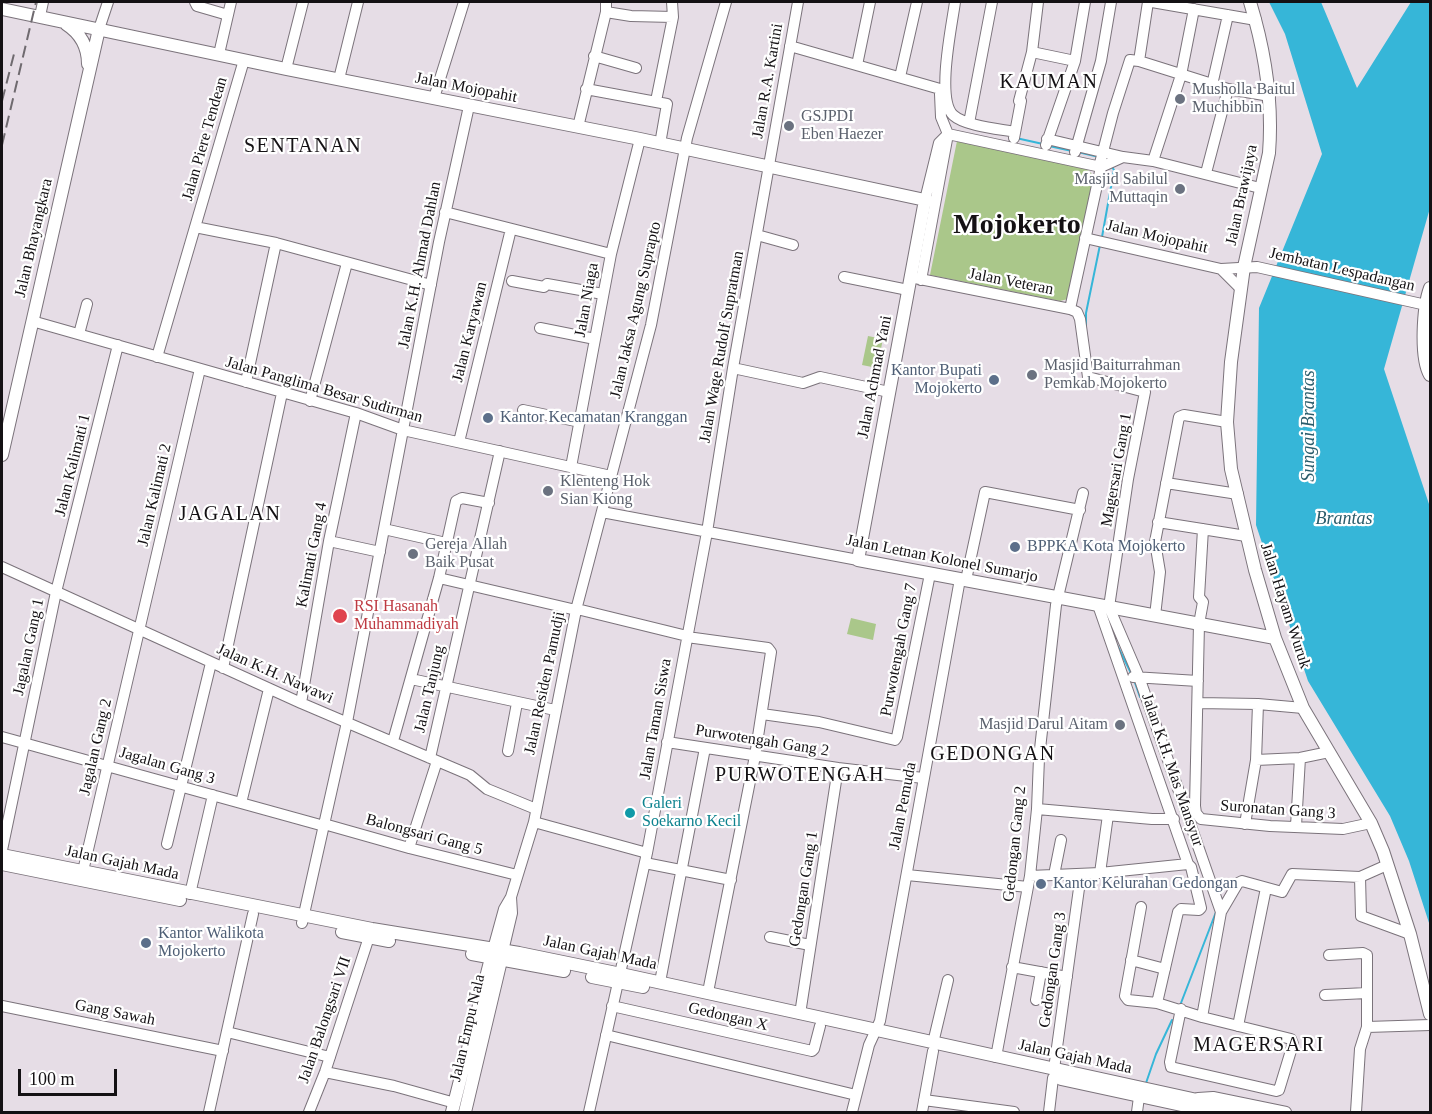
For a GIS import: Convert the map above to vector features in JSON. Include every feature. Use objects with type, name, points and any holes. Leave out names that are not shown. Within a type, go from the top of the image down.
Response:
[{"type":"main road","name":"Jalan Brawijaya","points":[[1241,289],[1252,268],[1260,188],[1269,153],[1270,96],[1256,20],[1250,2]]},
{"type":"main road","name":"Jalan Mojopahit","points":[[4,6],[40,16],[286,69],[640,139],[930,201]]},
{"type":"main road","points":[[61,20],[78,32],[88,60],[87,78]]},
{"type":"main road","name":"Jalan Bhayangkara","points":[[2,455],[99,29]]},
{"type":"main road","name":"Jalan Achmad Yani","points":[[858,560],[889,392],[930,201]]},
{"type":"main road","points":[[1431,288],[1423,307],[1429,339],[1427,369],[1431,375]]},
{"type":"main road","name":"Jalan Hayam Wuruk","points":[[1241,289],[1225,421],[1231,469],[1246,536],[1275,638],[1303,708],[1371,823],[1410,934],[1431,1014]]},
{"type":"main road","name":"Jalan Letnan Kolonel Sumarjo","points":[[858,560],[1059,598],[1156,613],[1199,624],[1275,638]]},
{"type":"main road","name":"Jalan Gajah Mada","points":[[2,855],[190,894],[246,910]]},
{"type":"main road","name":"Jalan Gajah Mada","points":[[2,864],[246,910],[372,929],[619,978],[820,1026],[996,1057],[1139,1097],[1165,1108],[1186,1103],[1209,1112]]},
{"type":"main road","name":"Jalan Gajah Mada","points":[[303,920],[369,937],[497,954]]},
{"type":"main road","name":"Jalan Empu Nala","points":[[454,1108],[497,954]]},
{"type":"main road","name":"Jalan Empu Nala","points":[[465,1113],[497,954]]},
{"type":"main road","name":"Jalan Gajah Mada","points":[[619,978],[660,982],[708,992],[874,1034]]},
{"type":"main road","name":"Jalan Gajah Mada","points":[[934,1045],[1186,1103],[1252,1113]]},
{"type":"street","points":[[40,16],[43,2]]},
{"type":"street","points":[[99,29],[108,2]]},
{"type":"street","points":[[195,2],[197,6],[228,15]]},
{"type":"street","points":[[219,54],[231,2]]},
{"type":"street","points":[[286,69],[303,2]]},
{"type":"street","points":[[339,79],[358,2]]},
{"type":"street","points":[[434,98],[464,2]]},
{"type":"street","points":[[656,101],[673,17],[672,2]]},
{"type":"street","name":"Jalan Jaksa Agung Suprapto","points":[[611,476],[651,325],[685,149],[726,2]]},
{"type":"street","name":"Jalan R.A. Kartini","points":[[768,167],[798,2]]},
{"type":"street","points":[[857,65],[870,2]]},
{"type":"street","points":[[900,77],[917,2]]},
{"type":"street","points":[[948,134],[941,117],[940,89],[950,2]]},
{"type":"street","points":[[955,2],[945,82],[946,100],[953,115],[969,123],[1014,138],[1106,161],[1153,161],[1260,188]]},
{"type":"street","points":[[969,123],[992,2]]},
{"type":"street","points":[[1014,138],[1021,101],[1019,100],[1032,52],[1038,2]]},
{"type":"street","points":[[1046,146],[1075,61],[1085,2]]},
{"type":"street","points":[[1075,152],[1102,56],[1111,2]]},
{"type":"street","points":[[1256,20],[1228,15],[1207,6],[1194,9],[1177,4],[1150,2],[1139,61],[1212,85],[1270,96]]},
{"type":"street","points":[[578,127],[606,7],[631,16],[673,17]]},
{"type":"street","points":[[1153,161],[1181,75],[1194,9]]},
{"type":"street","points":[[1212,85],[1228,15]]},
{"type":"street","points":[[790,46],[940,89]]},
{"type":"street","points":[[1032,52],[1075,61]]},
{"type":"street","points":[[594,56],[636,68]]},
{"type":"street","name":"Jalan Piere Tendean","points":[[157,357],[244,60]]},
{"type":"street","name":"Jalan Veteran","points":[[844,277],[913,282],[1073,310],[1127,63],[1130,60],[1139,61]]},
{"type":"street","points":[[586,89],[666,103],[668,106],[660,144]]},
{"type":"street","points":[[1206,173],[1228,89]]},
{"type":"street","name":"Jalan K.H. Ahmad Dahlan","points":[[303,920],[347,722],[445,212],[469,106]]},
{"type":"street","points":[[930,201],[939,143],[948,134],[1014,138]]},
{"type":"street","name":"Jalan Niaga","points":[[571,467],[611,254],[640,139]]},
{"type":"street","points":[[1046,146],[1075,152]]},
{"type":"street","name":"Jalan Wage Rudolf Supratman","points":[[707,532],[768,167]]},
{"type":"street","points":[[445,212],[611,254]]},
{"type":"street","points":[[195,227],[276,243],[431,285]]},
{"type":"street","name":"Jalan Karyawan","points":[[459,442],[511,228]]},
{"type":"street","points":[[757,235],[793,245]]},
{"type":"street","name":"Jalan Mojopahit","points":[[1090,239],[1221,269],[1252,268]]},
{"type":"street","points":[[246,382],[276,243]]},
{"type":"street","points":[[310,401],[347,262]]},
{"type":"street","name":"Jembatan Lespadangan","points":[[1252,268],[1423,307]]},
{"type":"street","name":"Jalan Mojopahit","points":[[1221,269],[1241,289]]},
{"type":"street","points":[[512,281],[544,287],[547,284],[603,294]]},
{"type":"street","points":[[79,334],[87,304]]},
{"type":"street","name":"Magersari Gang 1","points":[[1073,310],[1080,319],[1088,377],[1145,392],[1106,605]]},
{"type":"street","name":"Jalan Panglima Besar Sudirman","points":[[32,321],[356,413],[404,430],[611,476]]},
{"type":"street","points":[[540,328],[595,339]]},
{"type":"street","name":"Jalan Kalimati 1","points":[[56,592],[118,345]]},
{"type":"street","points":[[733,368],[803,383],[820,377],[889,392]]},
{"type":"street","name":"Jalan Kalimati 2","points":[[139,629],[200,369]]},
{"type":"street","points":[[223,668],[282,393]]},
{"type":"street","points":[[524,410],[580,422]]},
{"type":"street","name":"Kalimati Gang 4","points":[[301,703],[329,541],[356,413]]},
{"type":"street","points":[[1156,613],[1160,572],[1155,546],[1180,415],[1225,421]]},
{"type":"street","name":"Jalan Tanjung","points":[[410,848],[433,759],[469,585],[500,451]]},
{"type":"street","name":"Jalan Residen Pamudji","points":[[497,954],[512,913],[511,897],[534,822],[576,610],[611,476]]},
{"type":"street","points":[[1166,483],[1238,495]]},
{"type":"street","name":"Jalan Pemuda","points":[[852,1113],[874,1034],[880,1021],[923,778],[963,580],[985,492],[1080,510]]},
{"type":"street","name":"Gedongan Gang 2","points":[[996,1057],[1029,881],[1037,809],[1039,758],[1056,605],[1083,493]]},
{"type":"street","points":[[393,741],[439,578],[458,499],[489,503]]},
{"type":"street","name":"Jalan Letnan Kolonel Sumarjo","points":[[602,512],[858,560]]},
{"type":"street","points":[[1158,522],[1246,536]]},
{"type":"street","points":[[384,529],[446,543]]},
{"type":"street","name":"Suronatan Gang 3","points":[[1203,529],[1198,597],[1203,602],[1199,624],[1196,813],[1201,819],[1245,824],[1343,829],[1371,823]]},
{"type":"street","name":"Jalan Taman Siswa","points":[[589,1113],[646,858],[707,532]]},
{"type":"street","points":[[329,541],[380,552]]},
{"type":"street","name":"Jalan K.H. Nawawi","points":[[2,567],[269,689],[470,775],[486,789],[536,810]]},
{"type":"street","name":"Purwotengah Gang 7","points":[[762,714],[819,722],[895,740],[930,574]]},
{"type":"street","points":[[439,578],[687,637],[770,649],[755,756],[708,992]]},
{"type":"street","name":"Jagalan Gang 1","points":[[2,850],[56,592]]},
{"type":"street","name":"Jalan K.H. Mas Mansyur","points":[[907,876],[1029,881],[1054,875],[1189,865],[1174,819],[1152,730],[1106,605]]},
{"type":"street","name":"Jagalan Gang 2","points":[[83,871],[139,629]]},
{"type":"street","points":[[167,844],[211,663]]},
{"type":"street","points":[[1132,677],[1198,681]]},
{"type":"street","points":[[411,679],[555,710]]},
{"type":"street","points":[[241,803],[269,689]]},
{"type":"street","points":[[508,751],[517,703]]},
{"type":"street","points":[[1198,703],[1258,704],[1303,708]]},
{"type":"street","points":[[1245,824],[1256,759],[1258,704]]},
{"type":"street","points":[[1152,730],[1221,912]]},
{"type":"street","name":"Jagalan Gang 3","points":[[2,737],[324,825]]},
{"type":"street","name":"Purwotengah Gang 2","points":[[667,742],[838,768],[923,778]]},
{"type":"street","points":[[660,982],[705,748]]},
{"type":"street","points":[[1256,759],[1300,758],[1329,752]]},
{"type":"street","points":[[1296,826],[1300,758]]},
{"type":"street","name":"Gedongan Gang 1","points":[[800,1014],[838,768]]},
{"type":"street","points":[[190,894],[213,795]]},
{"type":"street","points":[[1037,809],[1174,819]]},
{"type":"street","points":[[1100,873],[1108,815]]},
{"type":"street","points":[[534,822],[682,870],[731,880]]},
{"type":"street","name":"Balongsari Gang 5","points":[[324,825],[517,875]]},
{"type":"street","points":[[1054,875],[1061,840]]},
{"type":"street","points":[[1157,1003],[1179,910],[1200,909],[1189,865],[1206,869]]},
{"type":"street","points":[[1202,1017],[1221,912],[1238,883],[1242,881],[1282,892],[1292,874],[1360,877],[1387,865]]},
{"type":"street","name":"Gedongan Gang 3","points":[[1049,1113],[1082,874]]},
{"type":"street","points":[[1360,877],[1361,916],[1410,934]]},
{"type":"street","points":[[1238,1026],[1266,888]]},
{"type":"street","points":[[1142,907],[1125,996],[1128,1000],[1157,1003],[1293,1040],[1278,1091],[1171,1067],[1170,1062],[1181,1010]]},
{"type":"street","points":[[209,1113],[227,1032],[246,910]]},
{"type":"street","name":"Jalan Balongsari VII","points":[[309,1113],[325,1072],[369,937]]},
{"type":"street","points":[[770,937],[810,945]]},
{"type":"street","points":[[1329,955],[1366,954],[1367,1027],[1360,1049],[1356,1113]]},
{"type":"street","points":[[1131,960],[1165,969]]},
{"type":"street","points":[[1012,967],[1067,976]]},
{"type":"street","points":[[1036,1000],[1041,972]]},
{"type":"street","points":[[922,1113],[948,980]]},
{"type":"street","points":[[1325,995],[1367,993]]},
{"type":"street","name":"Gang Sawah","points":[[2,1006],[223,1051]]},
{"type":"street","name":"Gedongan X","points":[[612,1006],[812,1051],[820,1026]]},
{"type":"street","points":[[1367,1027],[1431,1025]]},
{"type":"street","points":[[227,1032],[330,1057]]},
{"type":"street","points":[[606,1035],[856,1095]]},
{"type":"street","points":[[325,1072],[394,1086],[454,1108]]},
{"type":"street","points":[[1226,1099],[1231,1081]]},
{"type":"street","points":[[1137,1113],[1139,1097]]},
{"type":"street","name":"Jalan Gajah Mada","points":[[1186,1103],[1213,1097],[1286,1113]]},
{"type":"street","points":[[924,1100],[1014,1113]]},
{"type":"green space","points":[[957,141],[1087,169],[1094,176],[1068,299],[1060,301],[930,275]]},
{"type":"green space","points":[[868,336],[883,339],[877,368],[862,365]]},
{"type":"green space","points":[[851,618],[876,624],[873,640],[847,634]]},
{"type":"water","name":"Brantas","points":[[1269,2],[1321,2],[1357,88],[1411,2],[1430,2],[1430,208],[1384,369],[1430,507],[1430,926],[1409,861],[1390,816],[1308,681],[1256,525],[1259,308],[1322,154],[1285,34]]},
{"type":"waterway","points":[[1016,138],[1043,144]]},
{"type":"waterway","points":[[1049,146],[1072,151]]},
{"type":"waterway","points":[[1078,152],[1099,157]]},
{"type":"waterway","points":[[1102,237],[1114,170],[1112,167]]},
{"type":"waterway","points":[[1086,328],[1086,313],[1100,245]]},
{"type":"waterway","points":[[1117,645],[1132,675]]},
{"type":"waterway","points":[[1134,680],[1140,697]]},
{"type":"waterway","points":[[1181,1003],[1216,912]]},
{"type":"waterway","points":[[1146,1083],[1156,1054],[1172,1020]]},
{"type":"railway","points":[[2,145],[36,2]]},
{"type":"railway","points":[[2,101],[14,54]]},
{"type":"place","name":"Musholla Baitul Muchibbin","points":[[1180,99]]},
{"type":"place","name":"GSJPDI Eben Haezer","points":[[789,126]]},
{"type":"place","name":"Masjid Sabilul Muttaqin","points":[[1180,189]]},
{"type":"place","name":"Masjid Baiturrahman Pemkab Mojokerto","points":[[1032,375]]},
{"type":"place","name":"Kantor Bupati Mojokerto","points":[[994,380]]},
{"type":"place","name":"Kantor Kecamatan Kranggan","points":[[488,418]]},
{"type":"place","name":"Klenteng Hok Sian Kiong","points":[[548,491]]},
{"type":"place","name":"BPPKA Kota Mojokerto","points":[[1015,547]]},
{"type":"place","name":"Gereja Allah Baik Pusat","points":[[413,554]]},
{"type":"place","name":"RSI Hasanah Muhammadiyah","points":[[340,616]]},
{"type":"place","name":"Masjid Darul Aitam","points":[[1120,725]]},
{"type":"place","name":"Galeri Soekarno Kecil","points":[[630,813]]},
{"type":"place","name":"Kantor Kelurahan Gedongan","points":[[1041,884]]},
{"type":"place","name":"Kantor Walikota Mojokerto","points":[[146,943]]},
{"type":"district","name":"KAUMAN","points":[[1049,83]]},
{"type":"district","name":"SENTANAN","points":[[303,147]]},
{"type":"district","name":"Mojokerto","points":[[1017,226]]},
{"type":"district","name":"JAGALAN","points":[[230,515]]},
{"type":"district","name":"GEDONGAN","points":[[993,755]]},
{"type":"district","name":"PURWOTENGAH","points":[[800,776]]},
{"type":"district","name":"MAGERSARI","points":[[1259,1046]]},
{"type":"water label","name":"Sungai Brantas","points":[[1309,426]]}]
